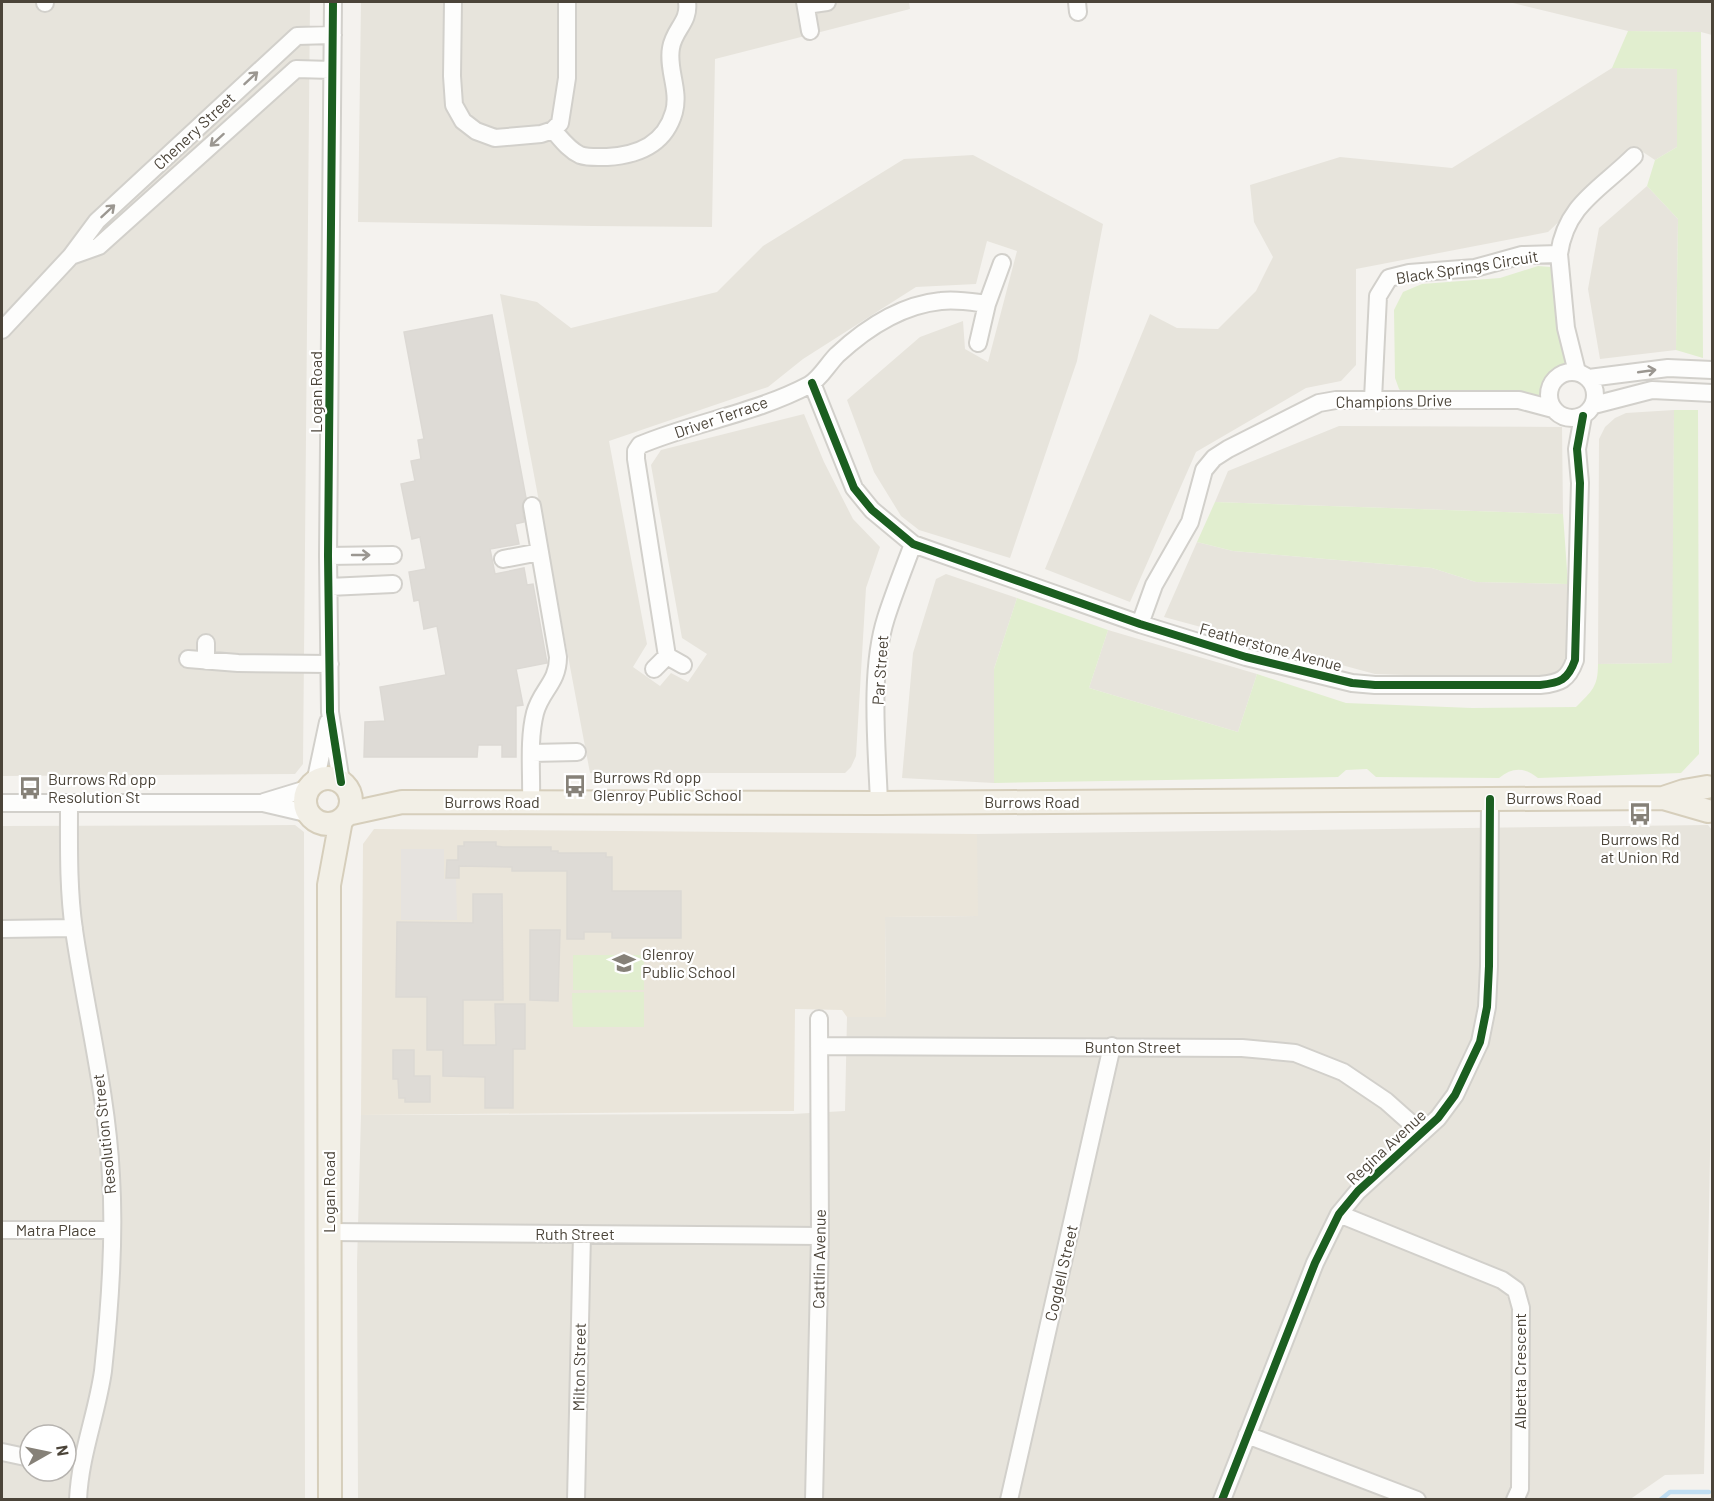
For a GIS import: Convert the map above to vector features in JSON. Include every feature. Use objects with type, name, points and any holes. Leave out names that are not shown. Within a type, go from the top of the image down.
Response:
[{"type":"main road","points":[[328,778],[345,786],[351,802],[344,817],[329,824],[314,818],[306,801],[312,786],[328,778]]},
{"type":"main road","name":"Burrows Road","points":[[1663,798],[1710,784]]},
{"type":"main road","points":[[1710,784],[1704,799],[1710,813]]},
{"type":"main road","name":"Burrows Road","points":[[345,786],[402,802]]},
{"type":"main road","name":"Burrows Road","points":[[344,817],[402,802],[879,803],[1663,798],[1710,813]]},
{"type":"main road","name":"Logan Road","points":[[330,1500],[329,885],[344,817]]},
{"type":"main road","name":"Logan Road","points":[[314,818],[329,885]]},
{"type":"street","name":"Logan Road","points":[[333,2],[328,556],[330,712],[345,786]]},
{"type":"street","points":[[453,2],[454,105],[463,121],[476,131],[495,138],[541,134],[553,130],[560,123],[567,78],[567,2]]},
{"type":"street","points":[[553,130],[564,144],[578,154],[596,158],[639,152],[658,140],[668,128],[676,106],[670,55],[673,39],[687,15],[687,2]]},
{"type":"street","points":[[810,31],[806,3],[827,2]]},
{"type":"street","name":"Chenery Street","points":[[2,330],[71,256],[97,221],[297,36],[333,35]]},
{"type":"street","name":"Chenery Street","points":[[71,256],[99,246],[296,69],[333,70]]},
{"type":"street","points":[[1559,254],[1560,243],[1571,215],[1583,200],[1609,180],[1634,156]]},
{"type":"street","name":"Black Springs Circuit","points":[[1373,399],[1378,296],[1389,278],[1409,273],[1475,268],[1522,255],[1559,254],[1566,328],[1583,375]]},
{"type":"street","points":[[978,343],[987,304],[1002,263]]},
{"type":"street","name":"Driver Terrace","points":[[668,656],[636,451],[640,445],[750,408],[812,383],[837,356],[888,317],[913,306],[942,301],[970,301],[987,304]]},
{"type":"street","name":"Black Springs Circuit","points":[[1555,380],[1566,328]]},
{"type":"street","points":[[1713,370],[1668,368],[1583,375],[1565,373],[1555,380],[1549,394],[1558,413],[1576,418],[1588,410],[1652,390],[1713,393]]},
{"type":"street","points":[[1583,375],[1595,391],[1588,410]]},
{"type":"street","name":"Champions Drive","points":[[1519,400],[1555,380]]},
{"type":"street","name":"Featherstone Avenue","points":[[812,383],[854,488],[878,515],[913,543],[1140,624],[1246,657],[1352,683],[1458,685],[1557,683],[1571,671],[1575,660],[1580,483],[1577,449],[1588,410]]},
{"type":"street","name":"Champions Drive","points":[[1140,624],[1154,585],[1190,522],[1204,470],[1214,458],[1319,404],[1336,400],[1373,399],[1519,400],[1558,413]]},
{"type":"street","name":"Featherstone Avenue","points":[[1558,413],[1577,449]]},
{"type":"street","points":[[531,803],[536,712],[558,668],[558,648],[532,506]]},
{"type":"street","name":"Par Street","points":[[879,803],[878,655],[885,618],[913,543]]},
{"type":"street","points":[[503,559],[540,552]]},
{"type":"street","points":[[328,556],[393,555]]},
{"type":"street","points":[[329,587],[393,584]]},
{"type":"street","points":[[206,643],[206,661]]},
{"type":"street","points":[[654,669],[668,656],[683,665]]},
{"type":"street","points":[[188,659],[238,663],[330,664]]},
{"type":"street","name":"Logan Road","points":[[312,786],[330,712]]},
{"type":"street","points":[[532,753],[577,752]]},
{"type":"street","points":[[263,803],[312,786]]},
{"type":"street","name":"Regina Avenue","points":[[1222,1500],[1315,1263],[1339,1214],[1365,1184],[1438,1118],[1455,1095],[1480,1042],[1486,1007],[1489,966],[1490,799]]},
{"type":"street","points":[[2,803],[263,803],[314,818]]},
{"type":"street","name":"Resolution Street","points":[[69,803],[69,868],[74,928],[104,1111],[111,1176],[110,1291],[102,1372],[78,1454]]},
{"type":"street","points":[[2,928],[74,928]]},
{"type":"street","name":"Cattlin Avenue","points":[[814,1500],[820,1236],[819,1018]]},
{"type":"street","name":"Bunton Street","points":[[819,1046],[1242,1047],[1295,1053],[1343,1072],[1386,1101],[1422,1133]]},
{"type":"street","name":"Cogdell Street","points":[[1009,1500],[1112,1046]]},
{"type":"street","name":"Albetta Crescent","points":[[1339,1214],[1502,1280],[1516,1290],[1521,1308],[1520,1489],[1515,1500]]},
{"type":"street","name":"Matra Place","points":[[2,1230],[111,1230]]},
{"type":"street","name":"Ruth Street","points":[[329,1232],[820,1236]]},
{"type":"street","name":"Milton Street","points":[[576,1500],[582,1234]]},
{"type":"street","points":[[1247,1435],[1418,1500]]},
{"type":"street","points":[[2,1452],[18,1455]]},
{"type":"street","name":"Resolution Street","points":[[75,1483],[78,1500]]},
{"type":"shaded area","points":[[2,2],[310,2],[303,764],[295,774],[2,776]]},
{"type":"shaded area","points":[[361,2],[909,2],[910,9],[715,59],[712,227],[592,226],[358,222]]},
{"type":"shaded area","points":[[1509,2],[1712,2],[1712,35],[1701,32],[1628,31]]},
{"type":"shaded area","points":[[1612,68],[1677,69],[1677,147],[1655,160],[1637,148],[1548,232],[1356,269],[1356,365],[1341,381],[1306,388],[1196,452],[1130,602],[1045,569],[1150,314],[1177,328],[1218,329],[1256,291],[1273,257],[1254,222],[1250,185],[1340,157],[1452,168]]},
{"type":"shaded area","points":[[973,155],[1103,224],[1077,361],[1010,558],[919,530],[901,516],[874,472],[847,400],[920,337],[963,321],[965,349],[988,362],[1017,251],[987,241],[976,284],[916,287],[803,359],[768,387],[609,441],[647,644],[633,667],[660,686],[671,673],[688,682],[707,654],[682,638],[651,465],[661,450],[804,414],[824,462],[853,519],[880,547],[866,588],[856,756],[851,767],[845,773],[590,773],[500,294],[537,302],[571,328],[717,292],[763,246],[904,159]]},
{"type":"shaded area","points":[[1647,186],[1678,219],[1676,350],[1600,359],[1588,289],[1599,228]]},
{"type":"shaded area","points":[[1674,410],[1673,663],[1598,664],[1599,439],[1605,427],[1615,418],[1626,413]]},
{"type":"shaded area","points":[[1339,426],[1562,427],[1563,514],[1215,502],[1228,471]]},
{"type":"shaded area","points":[[1197,542],[1233,551],[1432,568],[1476,582],[1568,584],[1566,659],[1560,680],[1375,674],[1164,617]]},
{"type":"shaded area","points":[[946,574],[1017,598],[994,669],[994,783],[902,778],[913,653],[936,579]]},
{"type":"shaded area","points":[[1108,630],[1257,674],[1238,732],[1089,688]]},
{"type":"shaded area","points":[[295,825],[304,832],[305,1499],[2,1499],[2,826]]},
{"type":"shaded area","points":[[1708,825],[1712,830],[1712,1049],[1704,1474],[1665,1475],[1629,1500],[358,1500],[357,1263],[361,1115],[793,1114],[845,1111],[847,1017],[886,1017],[885,917],[977,916],[977,834]]},
{"type":"shaded area","name":"Glenroy Public School","points":[[374,829],[977,834],[978,916],[885,917],[886,1017],[847,1017],[842,1010],[795,1009],[794,1111],[361,1115],[363,844]]},
{"type":"shaded area","points":[[401,849],[444,849],[444,879],[456,879],[457,920],[401,920]]},
{"type":"green space","points":[[1628,31],[1701,32],[1703,358],[1676,350],[1678,219],[1647,186],[1655,160],[1677,147],[1677,69],[1612,68]]},
{"type":"green space","points":[[1538,266],[1557,270],[1569,365],[1547,395],[1534,399],[1404,395],[1395,378],[1394,310],[1403,292],[1422,284],[1500,278]]},
{"type":"green space","points":[[1674,410],[1698,410],[1699,754],[1681,773],[1538,778],[1523,770],[1514,770],[1499,778],[1376,777],[1367,769],[1346,770],[1338,777],[994,783],[994,669],[1017,598],[1108,630],[1089,688],[1238,732],[1257,674],[1346,703],[1472,708],[1576,707],[1593,688],[1597,678],[1598,664],[1672,663]]},
{"type":"green space","points":[[1215,502],[1563,514],[1568,584],[1476,582],[1432,568],[1233,551],[1197,542]]},
{"type":"green space","points":[[573,955],[644,955],[644,990],[573,990]]},
{"type":"green space","points":[[644,992],[644,1027],[573,1027],[572,993]]},
{"type":"building","points":[[492,315],[526,498],[522,507],[524,522],[515,524],[519,544],[490,549],[495,574],[524,568],[527,585],[533,584],[547,663],[516,669],[523,705],[516,706],[516,757],[502,757],[502,745],[478,745],[477,757],[364,757],[365,722],[385,721],[380,687],[446,675],[437,626],[424,629],[419,600],[414,601],[409,572],[426,569],[420,537],[412,539],[401,484],[415,481],[411,461],[421,459],[418,440],[424,439],[404,332]]},
{"type":"building","points":[[464,842],[496,842],[496,846],[503,847],[551,847],[551,851],[558,851],[558,853],[606,853],[606,857],[612,857],[612,891],[681,891],[681,938],[612,938],[612,932],[584,932],[584,939],[567,939],[567,871],[512,871],[512,867],[459,866],[459,878],[446,878],[447,860],[458,860],[458,846],[464,846]]},
{"type":"building","points":[[473,894],[502,894],[503,1000],[463,1000],[463,1045],[496,1045],[495,1004],[525,1004],[525,1049],[513,1049],[513,1108],[485,1108],[485,1077],[443,1076],[443,1050],[427,1050],[427,997],[396,997],[397,922],[473,923]]},
{"type":"building","points":[[530,930],[560,930],[558,1001],[530,1000]]},
{"type":"building","points":[[393,1050],[414,1050],[414,1076],[430,1076],[430,1102],[405,1102],[405,1098],[399,1098],[398,1079],[393,1079]]},
{"type":"waterway","points":[[1660,1500],[1670,1492],[1709,1492]]},
{"type":"cycle path","points":[[333,2],[328,556],[330,712],[341,782]]},
{"type":"cycle path","points":[[812,383],[854,488],[872,510],[913,544],[1140,624],[1246,657],[1352,683],[1375,685],[1540,685],[1553,683],[1566,676],[1575,660],[1580,483],[1577,449],[1583,416]]},
{"type":"cycle path","points":[[1222,1500],[1315,1263],[1339,1214],[1358,1191],[1438,1118],[1455,1095],[1480,1042],[1487,1007],[1489,966],[1490,799]]},
{"type":"place","name":"Burrows Rd opp Glenroy Public School","points":[[575,786]]},
{"type":"place","name":"Burrows Rd opp Resolution St","points":[[30,788]]},
{"type":"place","name":"Burrows Rd at Union Rd","points":[[1640,814]]},
{"type":"place","name":"Glenroy Public School","points":[[624,963]]}]
